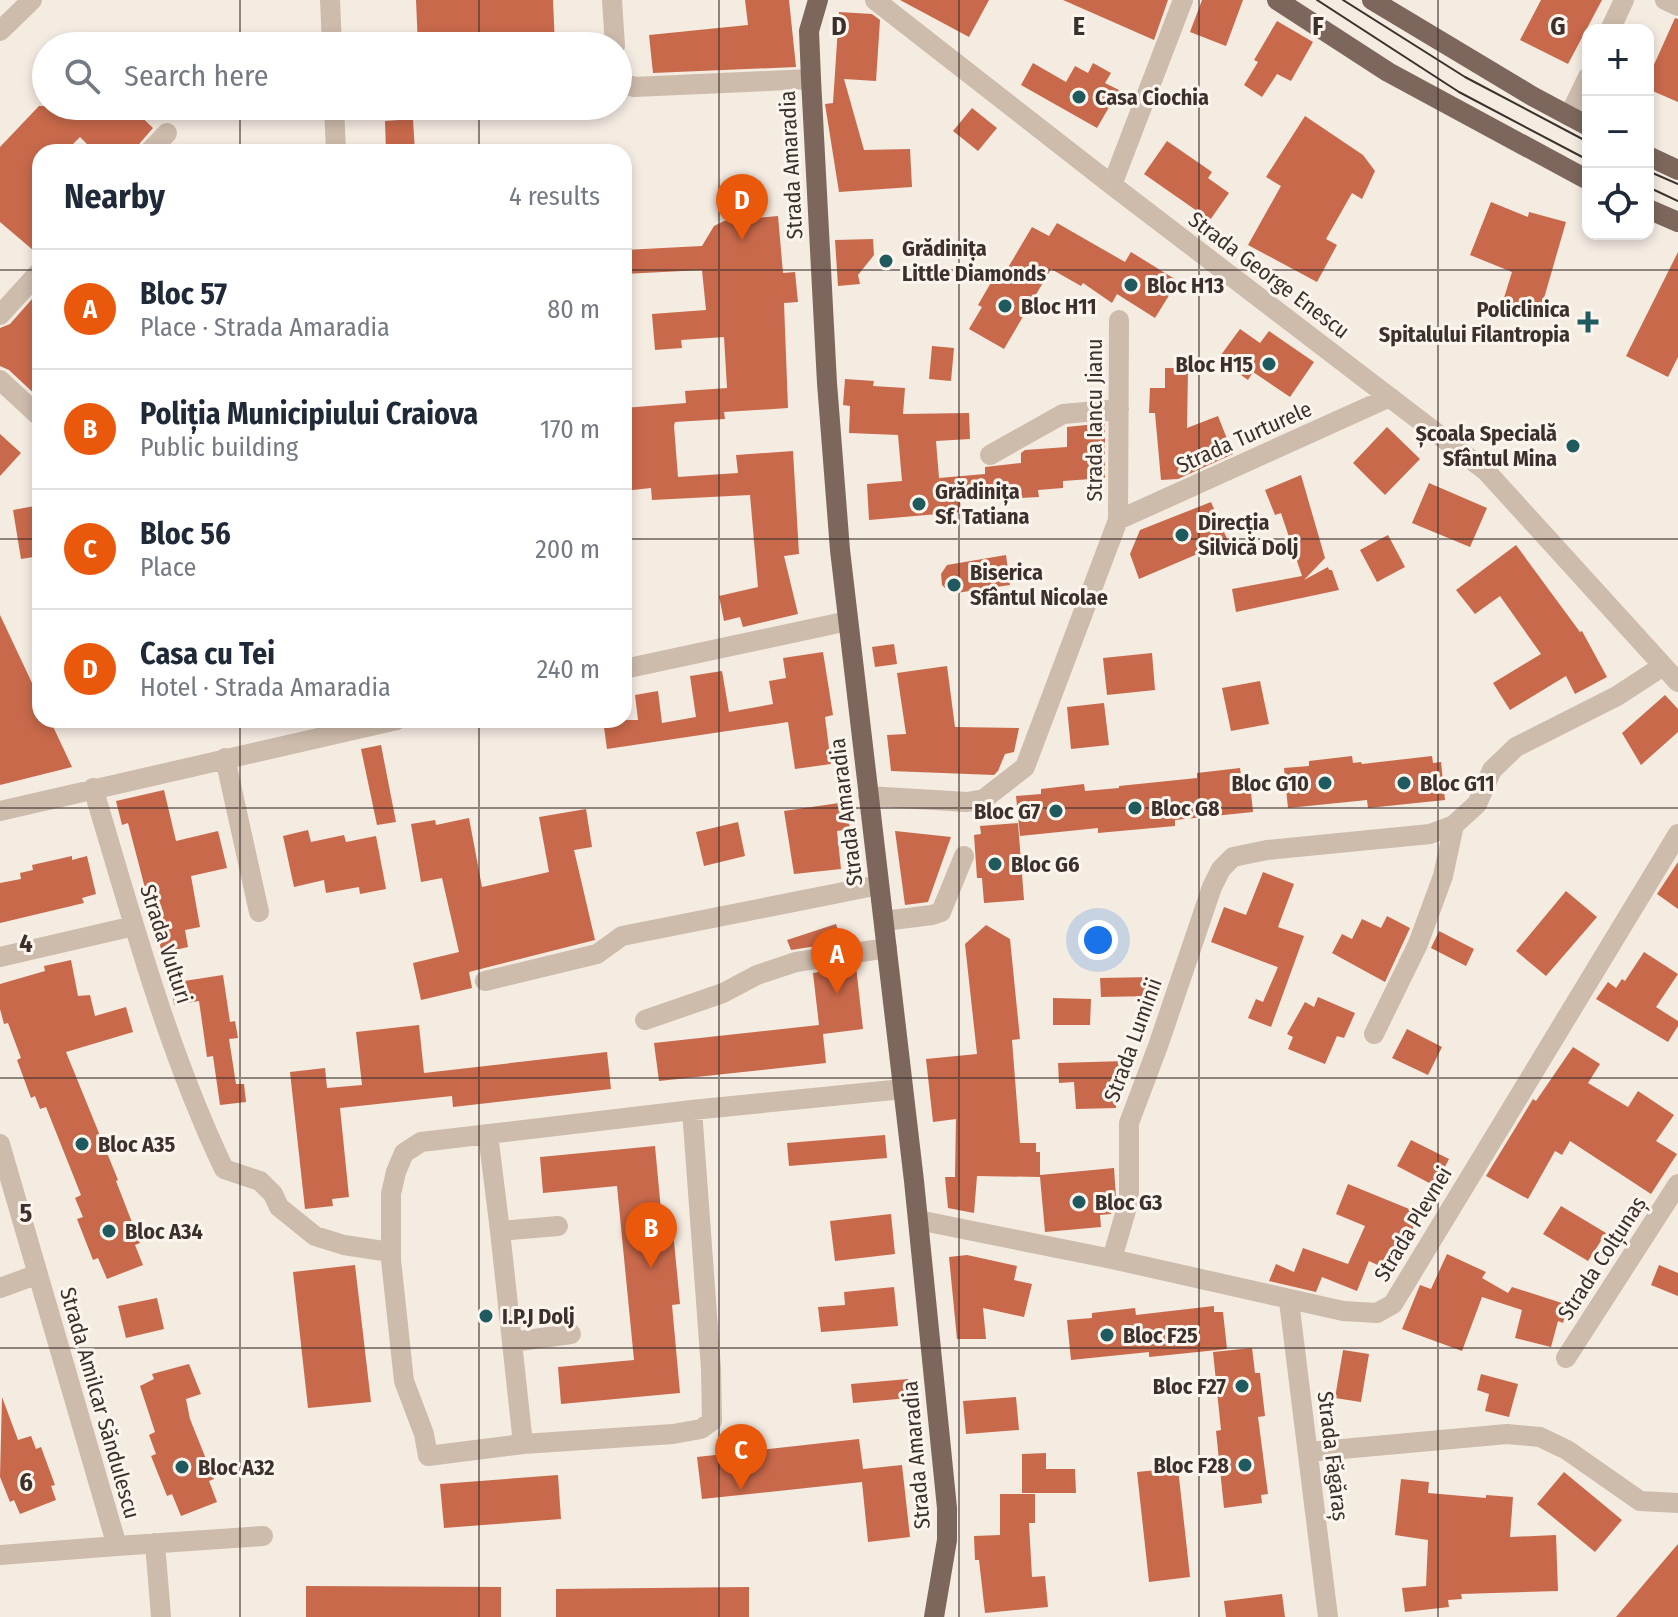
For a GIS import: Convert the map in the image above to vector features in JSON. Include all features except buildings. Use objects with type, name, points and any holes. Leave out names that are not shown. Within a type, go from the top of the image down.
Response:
[{"type":"main road","name":"Strada Amaradia","points":[[818,0],[809,31],[827,383],[848,621],[918,1220],[947,1508],[947,1540],[935,1616]]},
{"type":"main road","points":[[1277,0],[1388,72],[1582,177]]},
{"type":"main road","points":[[1372,0],[1394,8],[1582,123]]},
{"type":"main road","points":[[1654,159],[1678,170]]},
{"type":"main road","points":[[1654,212],[1678,222]]},
{"type":"street","points":[[0,31],[32,0]]},
{"type":"street","points":[[330,0],[331,32]]},
{"type":"street","points":[[612,0],[614,32]]},
{"type":"street","name":"Strada George Enescu","points":[[875,0],[1486,471],[1678,682]]},
{"type":"street","points":[[1112,185],[1183,0]]},
{"type":"street","points":[[1613,24],[1624,0]]},
{"type":"street","points":[[1665,0],[1678,6]]},
{"type":"street","points":[[632,86],[811,79]]},
{"type":"street","points":[[1569,116],[1582,89]]},
{"type":"street","points":[[335,120],[336,144]]},
{"type":"street","points":[[157,144],[167,133]]},
{"type":"street","points":[[0,315],[32,280]]},
{"type":"street","name":"Strada Iancu Jianu","points":[[868,796],[967,802],[984,799],[1025,767],[1118,520],[1119,320]]},
{"type":"street","points":[[0,380],[32,410]]},
{"type":"street","name":"Strada Turturele","points":[[1118,520],[1390,397]]},
{"type":"street","points":[[990,455],[1063,414],[1119,409]]},
{"type":"street","points":[[632,667],[848,621]]},
{"type":"street","points":[[1374,1034],[1418,944],[1443,876],[1454,825],[1477,804],[1492,770],[1516,747],[1617,696],[1663,666]]},
{"type":"street","points":[[0,811],[361,728]]},
{"type":"street","points":[[225,758],[259,912]]},
{"type":"street","name":"Strada Vulturi","points":[[93,788],[134,926],[198,1112],[224,1169],[260,1181],[273,1194],[279,1207],[315,1236],[344,1245],[390,1252]]},
{"type":"street","name":"Strada Luminii","points":[[1112,1259],[1129,1200],[1129,1123],[1221,869],[1233,857],[1267,850],[1430,834],[1454,825]]},
{"type":"street","name":"Strada Plevnei","points":[[918,1220],[1112,1259],[1289,1301],[1343,1311],[1377,1313],[1393,1304],[1678,834]]},
{"type":"street","points":[[884,921],[941,912],[964,856]]},
{"type":"street","points":[[485,981],[597,954],[622,936],[879,885]]},
{"type":"street","points":[[0,957],[134,926]]},
{"type":"street","points":[[645,1020],[723,993],[757,975],[796,962],[887,948]]},
{"type":"street","points":[[692,1110],[712,1421],[701,1429],[673,1434],[523,1444],[428,1456],[424,1434],[404,1381],[390,1252],[391,1194],[404,1153],[421,1142],[692,1110],[903,1089]]},
{"type":"street","points":[[488,1134],[523,1444]]},
{"type":"street","name":"Strada Amilcar Săndulescu","points":[[0,1144],[117,1546]]},
{"type":"street","name":"Strada Colțunaș","points":[[1566,1358],[1678,1184]]},
{"type":"street","points":[[500,1231],[558,1226]]},
{"type":"street","name":"Strada Amilcar Săndulescu","points":[[0,1288],[38,1274]]},
{"type":"street","name":"Strada Făgăraș","points":[[1289,1301],[1328,1617]]},
{"type":"street","points":[[512,1342],[571,1334]]},
{"type":"street","points":[[1309,1452],[1507,1434],[1540,1437],[1567,1450],[1640,1501],[1678,1503]]},
{"type":"street","name":"Strada Amilcar Săndulescu","points":[[0,1555],[263,1536]]},
{"type":"street","points":[[155,1543],[161,1617]]},
{"type":"tram line","points":[[1317,0],[1459,92],[1582,157]]},
{"type":"tram line","points":[[1343,0],[1465,77],[1582,139]]},
{"type":"tram line","points":[[1654,174],[1678,184]]},
{"type":"tram line","points":[[1654,190],[1678,201]]},
{"type":"place","name":"Casa Ciochia","points":[[1079,97]]},
{"type":"place","name":"Casa cu Tei","points":[[742,240]]},
{"type":"place","name":"Grădinița Little Diamonds","points":[[886,261]]},
{"type":"place","name":"Bloc H13","points":[[1131,285]]},
{"type":"place","name":"Bloc H11","points":[[1005,306]]},
{"type":"place","name":"Policlinica Spitalului Filantropia","points":[[1588,322]]},
{"type":"place","name":"Bloc H15","points":[[1269,364]]},
{"type":"place","name":"Școala Specială Sfântul Mina","points":[[1573,446]]},
{"type":"place","name":"Grădinița Sf. Tatiana","points":[[919,504]]},
{"type":"place","name":"Direcția Silvică Dolj","points":[[1182,535]]},
{"type":"place","name":"Biserica Sfântul Nicolae","points":[[954,585]]},
{"type":"place","name":"Bloc G10","points":[[1325,783]]},
{"type":"place","name":"Bloc G11","points":[[1404,783]]},
{"type":"place","name":"Bloc G8","points":[[1135,808]]},
{"type":"place","name":"Bloc G7","points":[[1056,811]]},
{"type":"place","name":"Bloc G6","points":[[995,864]]},
{"type":"place","name":"Bloc 57","points":[[837,994]]},
{"type":"place","name":"Bloc A35","points":[[82,1144]]},
{"type":"place","name":"Bloc G3","points":[[1079,1202]]},
{"type":"place","name":"Bloc A34","points":[[109,1231]]},
{"type":"place","name":"Poliția Municipiului Craiova","points":[[651,1268]]},
{"type":"place","name":"I.P.J Dolj","points":[[486,1316]]},
{"type":"place","name":"Bloc F25","points":[[1107,1335]]},
{"type":"place","name":"Bloc F27","points":[[1242,1386]]},
{"type":"place","name":"Bloc F28","points":[[1245,1465]]},
{"type":"place","name":"Bloc A32","points":[[182,1467]]},
{"type":"place","name":"Bloc 56","points":[[741,1490]]}]
